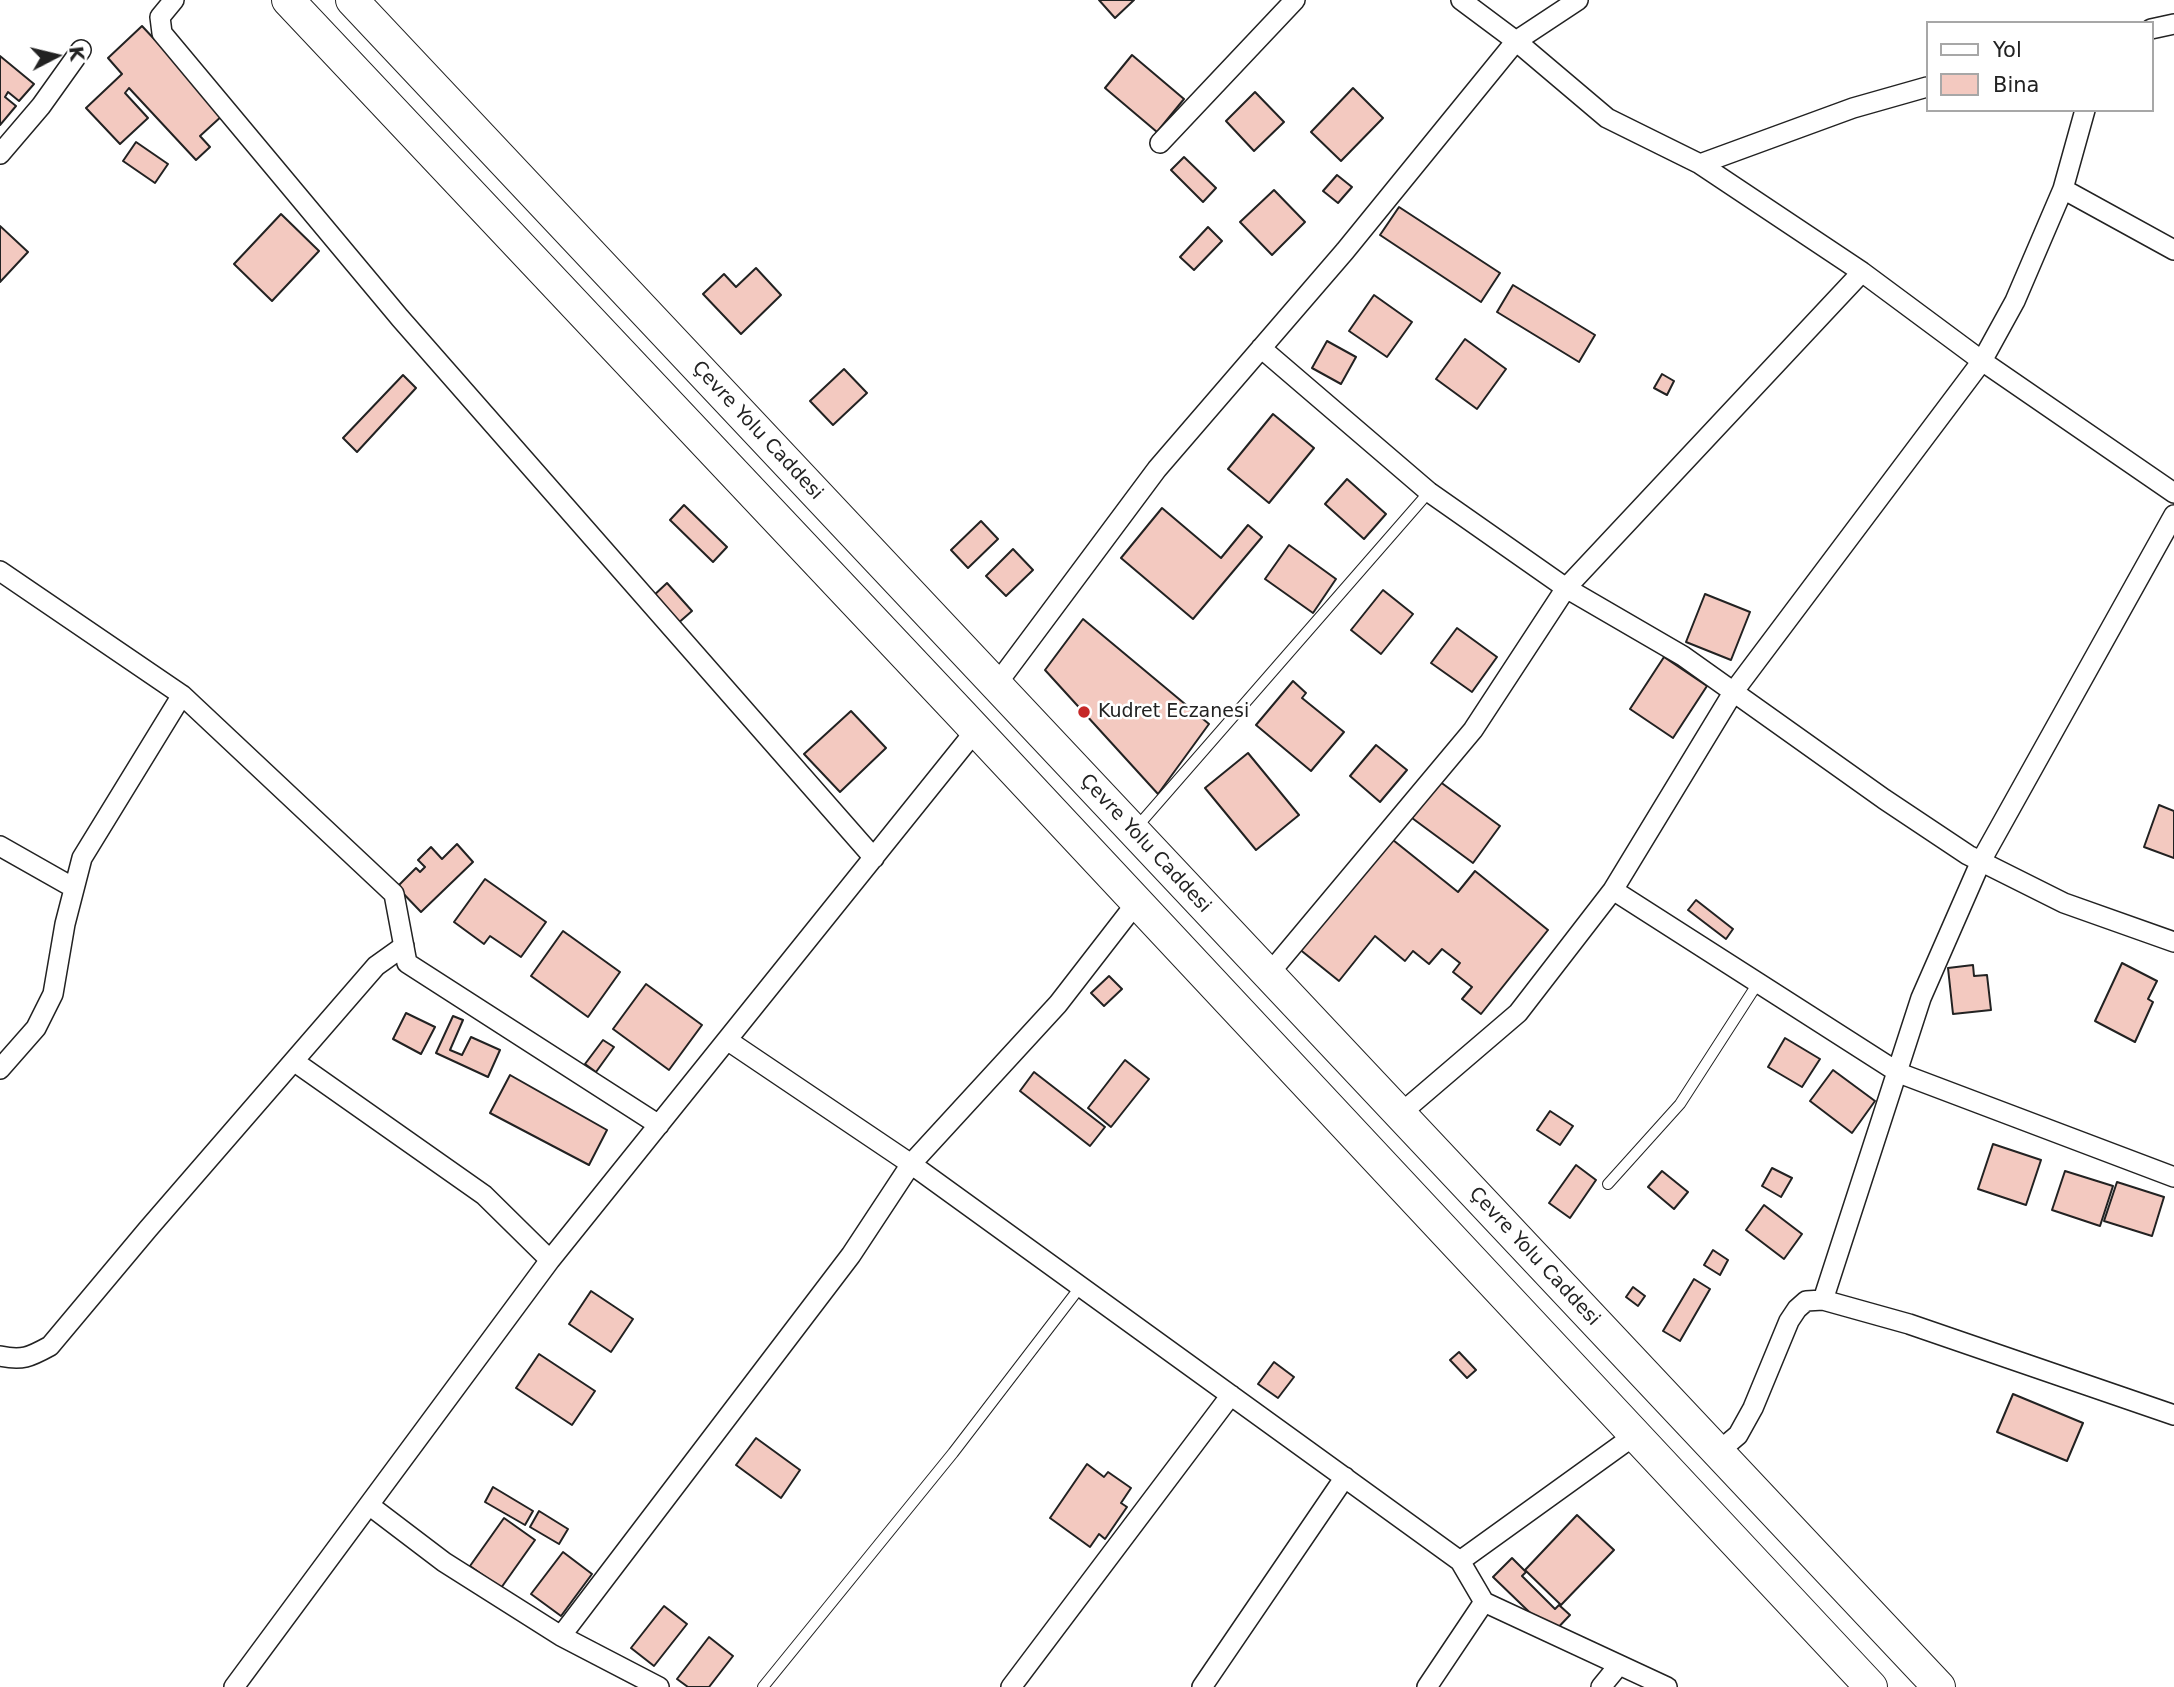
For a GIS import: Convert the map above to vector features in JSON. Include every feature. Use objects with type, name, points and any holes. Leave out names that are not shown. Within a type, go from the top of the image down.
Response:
[{"type":"highway","points":[[288,0],[1635,1435],[1862,1686]]},
{"type":"highway","name":"Çevre Yolu Caddesi","points":[[352,0],[1939,1687]]},
{"type":"street","points":[[174,0],[160,17],[162,33],[400,318],[874,858]]},
{"type":"street","points":[[1160,143],[1295,0]]},
{"type":"street","points":[[1461,0],[1516,41],[1606,118],[1700,164],[1862,272],[1982,361],[2174,493]]},
{"type":"street","points":[[996,685],[1157,469],[1345,251],[1516,41],[1578,0]]},
{"type":"street","points":[[2153,29],[2174,24]]},
{"type":"street","points":[[0,154],[41,106],[81,50]]},
{"type":"street","points":[[1700,164],[1853,108],[1926,87]]},
{"type":"street","points":[[1400,1114],[1518,1013],[1613,890],[1734,691],[1982,361],[2015,301],[2063,189],[2084,112]]},
{"type":"street","points":[[2063,189],[2174,250]]},
{"type":"street","points":[[1268,975],[1473,730],[1566,589],[1862,272]]},
{"type":"street","points":[[1261,348],[1429,492],[1566,589],[1683,656],[1884,799],[1981,862],[2064,903],[2174,942]]},
{"type":"street","points":[[1823,1300],[1920,998],[1981,862],[2174,515]]},
{"type":"street","points":[[0,571],[182,695],[394,894],[407,963],[659,1125]]},
{"type":"street","points":[[0,1069],[36,1028],[53,995],[65,924],[82,858],[182,695]]},
{"type":"street","points":[[234,1687],[550,1260],[976,730]]},
{"type":"street","points":[[0,846],[74,888]]},
{"type":"street","points":[[1613,890],[1896,1072],[2174,1177]]},
{"type":"street","points":[[561,1636],[851,1255],[911,1164],[1058,1004],[1137,902]]},
{"type":"street","points":[[0,1356],[12,1359],[29,1358],[50,1346],[376,967],[404,946]]},
{"type":"street","points":[[727,1040],[911,1164],[1460,1561],[1484,1602],[1667,1687]]},
{"type":"street","points":[[295,1062],[484,1195],[550,1260]]},
{"type":"street","points":[[1718,1452],[1738,1435],[1753,1408],[1789,1321],[1797,1308],[1806,1301],[1823,1300],[1909,1324],[2174,1415]]},
{"type":"street","points":[[1011,1687],[1231,1395]]},
{"type":"street","points":[[1460,1561],[1635,1435]]},
{"type":"street","points":[[1202,1687],[1345,1478]]},
{"type":"street","points":[[369,1505],[444,1562],[561,1636],[659,1687]]},
{"type":"street","points":[[1427,1687],[1484,1602]]},
{"type":"street","points":[[1601,1687],[1619,1665]]},
{"type":"lane","points":[[1133,831],[1429,492]]},
{"type":"lane","points":[[1608,1184],[1680,1104],[1758,983]]},
{"type":"lane","points":[[763,1687],[954,1452],[1081,1286]]},
{"type":"building","points":[[1099,0],[1134,0],[1115,18]]},
{"type":"building","points":[[142,26],[224,114],[200,136],[210,147],[196,160],[129,88],[125,93],[148,118],[120,144],[86,108],[122,74],[108,58]]},
{"type":"building","points":[[1132,55],[1184,99],[1157,132],[1105,88]]},
{"type":"building","points":[[0,56],[34,84],[19,101],[8,92],[5,97],[16,106],[0,125]]},
{"type":"building","points":[[1353,88],[1383,118],[1341,161],[1311,132]]},
{"type":"building","points":[[1255,92],[1284,122],[1254,151],[1226,121]]},
{"type":"building","points":[[136,142],[168,164],[155,183],[123,161]]},
{"type":"building","points":[[1184,157],[1216,188],[1203,202],[1171,170]]},
{"type":"building","points":[[1337,175],[1352,187],[1338,203],[1323,191]]},
{"type":"building","points":[[1274,190],[1305,222],[1272,255],[1240,222]]},
{"type":"building","points":[[1399,207],[1500,273],[1481,302],[1380,235]]},
{"type":"building","points":[[281,214],[319,251],[272,301],[234,264]]},
{"type":"building","points":[[0,226],[28,252],[0,282]]},
{"type":"building","points":[[1208,227],[1222,241],[1194,270],[1180,257]]},
{"type":"building","points":[[756,268],[781,295],[741,334],[703,294],[724,274],[736,287]]},
{"type":"building","points":[[1513,285],[1595,335],[1579,362],[1497,312]]},
{"type":"building","points":[[1374,295],[1412,322],[1387,357],[1349,331]]},
{"type":"building","points":[[1465,339],[1506,369],[1477,409],[1436,379]]},
{"type":"building","points":[[1327,341],[1356,357],[1341,384],[1312,368]]},
{"type":"building","points":[[844,369],[867,393],[833,425],[810,401]]},
{"type":"building","points":[[1662,374],[1674,381],[1667,395],[1654,388]]},
{"type":"building","points":[[403,375],[416,388],[357,452],[343,438]]},
{"type":"building","points":[[1273,414],[1314,448],[1269,503],[1228,469]]},
{"type":"building","points":[[1347,479],[1386,514],[1364,539],[1325,504]]},
{"type":"building","points":[[684,505],[727,547],[713,562],[670,520]]},
{"type":"building","points":[[1162,508],[1221,558],[1248,525],[1262,537],[1193,619],[1121,558]]},
{"type":"building","points":[[981,521],[998,539],[968,568],[951,550]]},
{"type":"building","points":[[1289,545],[1336,579],[1313,613],[1265,579]]},
{"type":"building","points":[[1013,549],[1033,570],[1006,596],[986,576]]},
{"type":"building","points":[[667,583],[692,611],[676,625],[651,598]]},
{"type":"building","points":[[1383,590],[1413,614],[1381,654],[1351,630]]},
{"type":"building","points":[[1705,594],[1750,612],[1731,660],[1686,642]]},
{"type":"building","points":[[1083,619],[1209,724],[1158,794],[1045,670]]},
{"type":"building","points":[[1457,628],[1497,657],[1472,692],[1431,663]]},
{"type":"building","points":[[1664,657],[1707,686],[1673,738],[1630,709]]},
{"type":"building","points":[[1293,681],[1306,693],[1302,698],[1344,732],[1311,771],[1256,725]]},
{"type":"building","points":[[851,711],[886,748],[840,792],[804,754]]},
{"type":"building","points":[[1376,745],[1407,770],[1380,802],[1350,776]]},
{"type":"building","points":[[1248,753],[1299,815],[1256,850],[1205,788]]},
{"type":"building","points":[[1439,781],[1500,826],[1473,863],[1412,818]]},
{"type":"building","points":[[2159,805],[2174,811],[2174,858],[2144,847]]},
{"type":"building","points":[[1388,836],[1458,892],[1475,871],[1548,930],[1481,1014],[1462,999],[1472,987],[1453,972],[1460,963],[1442,949],[1429,964],[1413,951],[1405,961],[1375,936],[1339,981],[1298,948]]},
{"type":"building","points":[[457,844],[473,862],[421,912],[397,887],[416,868],[420,872],[425,867],[418,860],[431,847],[442,859]]},
{"type":"building","points":[[485,879],[546,922],[521,957],[490,936],[484,944],[454,922]]},
{"type":"building","points":[[1696,900],[1733,929],[1726,939],[1688,910]]},
{"type":"building","points":[[563,931],[620,972],[588,1017],[531,976]]},
{"type":"building","points":[[2122,963],[2157,981],[2148,999],[2153,1002],[2135,1042],[2095,1021]]},
{"type":"building","points":[[1973,965],[1974,976],[1987,975],[1991,1010],[1953,1014],[1948,968]]},
{"type":"building","points":[[1109,976],[1122,989],[1104,1006],[1091,993]]},
{"type":"building","points":[[646,984],[702,1025],[669,1070],[613,1029]]},
{"type":"building","points":[[406,1013],[435,1027],[421,1054],[393,1039]]},
{"type":"building","points":[[453,1016],[463,1020],[450,1050],[462,1055],[471,1037],[500,1050],[488,1077],[436,1053]]},
{"type":"building","points":[[1785,1038],[1820,1059],[1802,1087],[1768,1067]]},
{"type":"building","points":[[603,1040],[614,1047],[596,1072],[585,1064]]},
{"type":"building","points":[[1125,1060],[1149,1079],[1111,1127],[1088,1108]]},
{"type":"building","points":[[1833,1070],[1875,1101],[1852,1133],[1810,1101]]},
{"type":"building","points":[[1034,1072],[1105,1127],[1090,1146],[1020,1091]]},
{"type":"building","points":[[510,1075],[607,1130],[589,1165],[490,1113]]},
{"type":"building","points":[[1550,1111],[1573,1126],[1560,1145],[1537,1130]]},
{"type":"building","points":[[1993,1144],[2041,1160],[2026,1205],[1978,1189]]},
{"type":"building","points":[[1576,1165],[1596,1180],[1570,1218],[1549,1203]]},
{"type":"building","points":[[1772,1168],[1792,1178],[1781,1197],[1762,1186]]},
{"type":"building","points":[[1662,1171],[1688,1192],[1674,1209],[1648,1187]]},
{"type":"building","points":[[2065,1171],[2113,1186],[2100,1226],[2052,1210]]},
{"type":"building","points":[[2117,1182],[2164,1197],[2152,1236],[2104,1221]]},
{"type":"building","points":[[1764,1205],[1802,1234],[1784,1259],[1746,1230]]},
{"type":"building","points":[[1713,1250],[1728,1260],[1720,1275],[1704,1265]]},
{"type":"building","points":[[1694,1279],[1710,1289],[1680,1341],[1663,1331]]},
{"type":"building","points":[[1633,1287],[1645,1296],[1638,1306],[1626,1297]]},
{"type":"building","points":[[591,1291],[633,1319],[611,1352],[569,1324]]},
{"type":"building","points":[[1459,1352],[1476,1370],[1467,1378],[1450,1360]]},
{"type":"building","points":[[539,1354],[595,1391],[572,1425],[516,1388]]},
{"type":"building","points":[[1274,1362],[1294,1377],[1278,1398],[1258,1384]]},
{"type":"building","points":[[2013,1394],[2083,1423],[2067,1461],[1997,1432]]},
{"type":"building","points":[[756,1438],[800,1470],[781,1498],[736,1465]]},
{"type":"building","points":[[1087,1464],[1104,1477],[1108,1472],[1131,1488],[1121,1503],[1127,1507],[1105,1539],[1099,1534],[1090,1547],[1050,1518]]},
{"type":"building","points":[[493,1487],[533,1511],[525,1525],[485,1502]]},
{"type":"building","points":[[539,1511],[568,1529],[559,1544],[530,1527]]},
{"type":"building","points":[[1577,1515],[1614,1550],[1561,1605],[1525,1570]]},
{"type":"building","points":[[504,1518],[535,1540],[501,1588],[470,1566]]},
{"type":"building","points":[[563,1552],[592,1574],[561,1616],[531,1594]]},
{"type":"building","points":[[1512,1558],[1526,1572],[1522,1576],[1555,1609],[1559,1605],[1570,1615],[1552,1634],[1493,1577]]},
{"type":"building","points":[[664,1606],[687,1624],[654,1666],[631,1648]]},
{"type":"building","points":[[709,1637],[733,1656],[709,1687],[688,1687],[677,1679]]},
{"type":"place","name":"Kudret Eczanesi","points":[[1084,712]]}]
